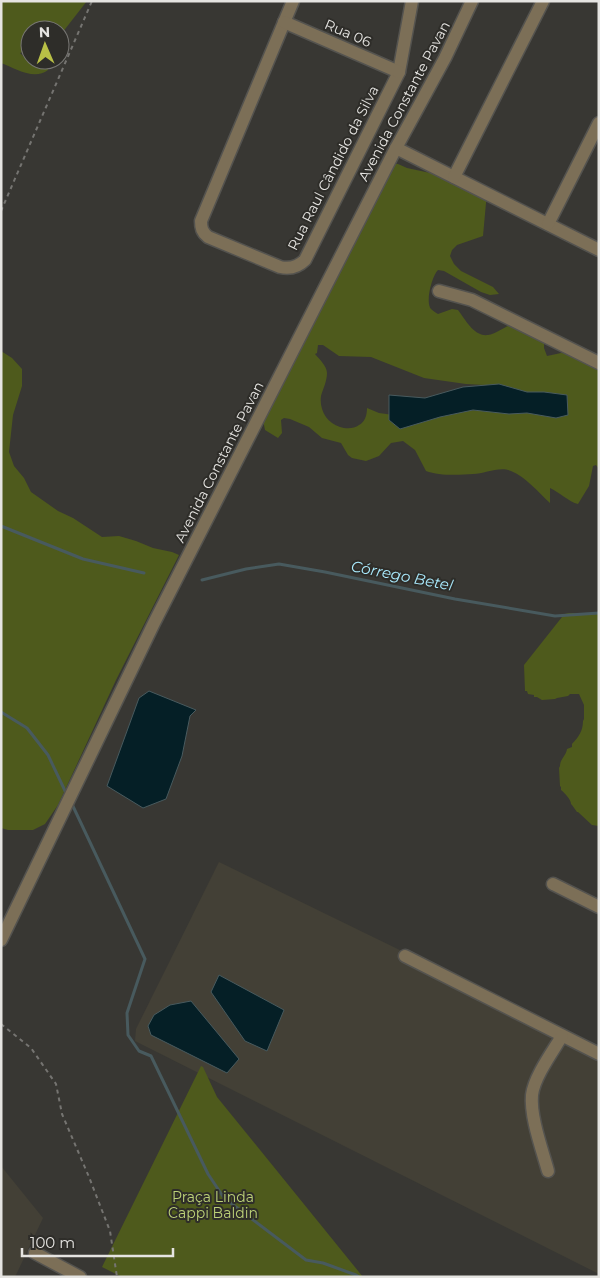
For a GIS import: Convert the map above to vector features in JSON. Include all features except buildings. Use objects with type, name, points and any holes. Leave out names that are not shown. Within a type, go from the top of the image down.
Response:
[{"type":"street","name":"Rua Raul Cândido da Silva","points":[[293,1],[201,221],[203,233],[208,237],[280,267],[292,268],[302,263],[309,251],[399,72],[412,1]]},
{"type":"street","name":"Avenida Constante Pavan","points":[[1,940],[154,623],[396,148],[445,58],[472,1]]},
{"type":"street","points":[[454,177],[543,1]]},
{"type":"street","name":"Rua 06","points":[[284,22],[399,72]]},
{"type":"street","points":[[548,224],[599,123]]},
{"type":"street","points":[[396,148],[599,250]]},
{"type":"street","points":[[439,291],[472,300],[597,359]]},
{"type":"street","points":[[552,884],[599,907]]},
{"type":"street","points":[[405,956],[599,1054]]},
{"type":"street","points":[[548,1171],[533,1114],[532,1094],[539,1076],[562,1036]]},
{"type":"street","points":[[35,1254],[76,1276]]},
{"type":"path","points":[[1,211],[92,1]]},
{"type":"path","points":[[1,1024],[31,1048],[56,1084],[62,1114],[110,1231],[117,1277]]},
{"type":"shaded area","points":[[219,862],[599,1047],[599,1274],[135,1041],[136,1029]]},
{"type":"shaded area","points":[[1,1166],[43,1218],[15,1277],[1,1277]]},
{"type":"green space","points":[[1,1],[87,1],[70,23],[70,20],[20,20],[20,70],[48,70],[43,73],[31,74],[24,72],[1,63]]},
{"type":"green space","points":[[393,164],[435,174],[487,192],[483,236],[457,245],[452,250],[450,256],[454,264],[461,271],[493,287],[499,294],[490,295],[481,292],[444,271],[438,270],[430,289],[429,306],[431,309],[438,314],[452,309],[458,310],[470,327],[483,335],[488,335],[510,325],[544,341],[547,356],[561,353],[580,354],[599,366],[599,469],[596,465],[593,466],[589,486],[578,504],[550,488],[550,503],[532,485],[511,471],[497,470],[478,474],[455,475],[426,471],[415,450],[403,441],[391,443],[379,456],[366,461],[352,458],[341,443],[322,438],[309,427],[290,419],[284,418],[281,420],[282,433],[278,438],[265,430],[263,420]],"holes":[[[318,345],[323,345],[339,356],[371,357],[424,378],[466,384],[504,386],[542,408],[447,411],[423,419],[379,413],[367,408],[367,413],[361,424],[352,428],[340,427],[328,419],[321,406],[321,396],[326,382],[327,370],[315,354],[317,353]]]},
{"type":"green space","points":[[1,351],[12,358],[22,369],[22,386],[13,415],[9,452],[14,466],[24,478],[31,492],[58,511],[73,518],[102,537],[119,536],[179,555],[116,680],[58,805],[45,824],[33,830],[8,830],[1,828]]},
{"type":"green space","points":[[569,613],[599,613],[599,826],[592,825],[577,812],[560,786],[559,768],[561,761],[567,749],[572,747],[572,744],[579,736],[584,719],[584,705],[579,694],[542,700],[525,691],[524,665],[562,617],[560,615]]},
{"type":"green space","name":"Praça Linda Cappi Baldin","points":[[201,1066],[217,1097],[363,1277],[122,1277],[102,1267]]},
{"type":"water","points":[[499,384],[527,392],[567,395],[568,415],[556,418],[527,413],[509,414],[473,410],[440,417],[400,429],[389,420],[389,395],[425,398],[463,387]]},
{"type":"water","points":[[149,691],[196,710],[190,716],[182,756],[166,799],[143,808],[107,786],[139,698]]},
{"type":"water","points":[[219,975],[284,1010],[267,1051],[245,1041],[211,992]]},
{"type":"water","points":[[191,1001],[239,1059],[227,1073],[151,1035],[148,1026],[154,1015],[170,1005]]},
{"type":"waterway","name":"Córrego Betel","points":[[1,526],[83,559],[144,573]]},
{"type":"waterway","name":"Córrego Betel","points":[[202,580],[246,569],[279,564],[455,599],[555,616],[599,613]]},
{"type":"waterway","points":[[1,712],[27,728],[48,755],[67,795]]},
{"type":"waterway","points":[[71,802],[145,959],[127,1013],[128,1035],[139,1051],[151,1056],[208,1174],[224,1198],[306,1260],[323,1263],[359,1277]]}]
